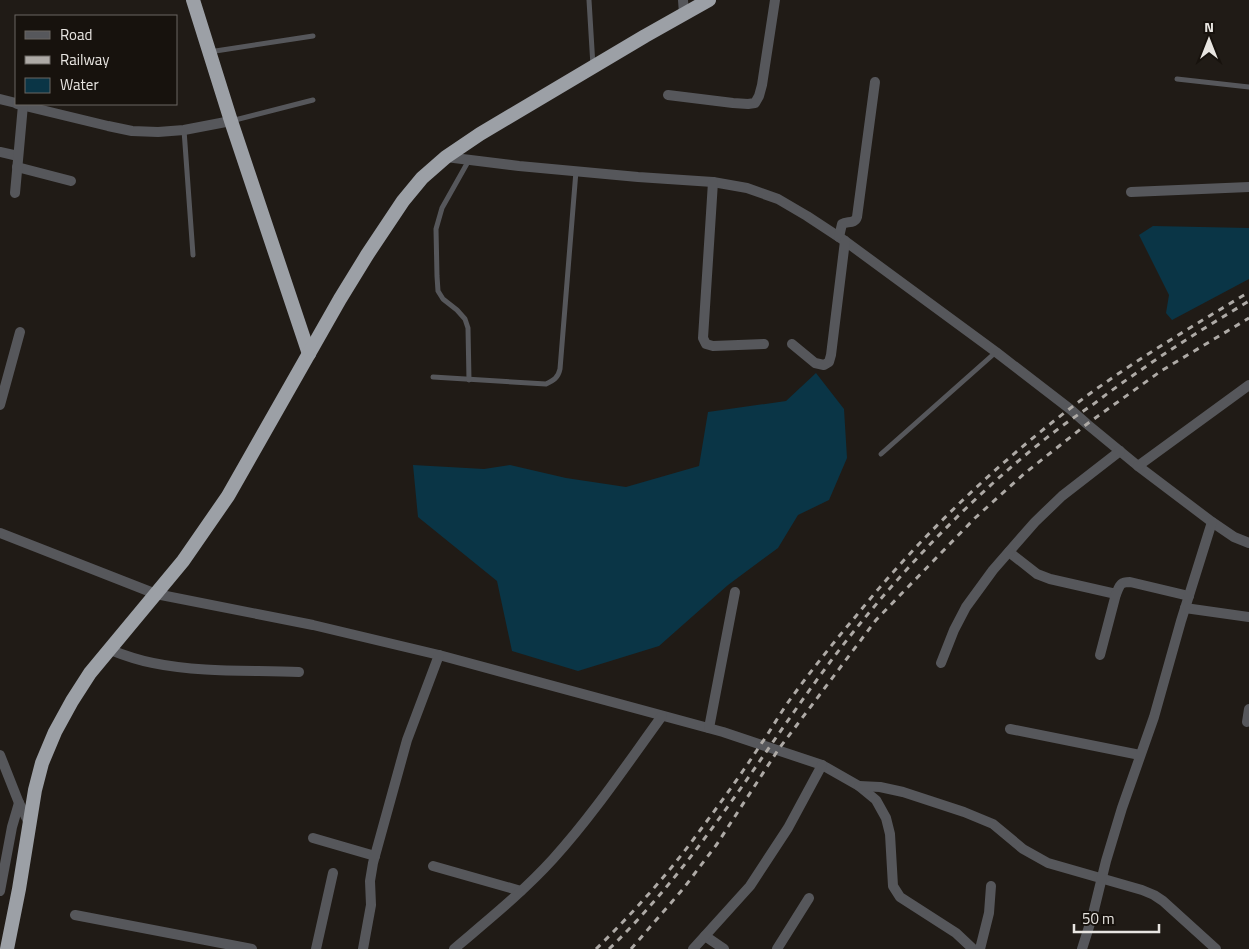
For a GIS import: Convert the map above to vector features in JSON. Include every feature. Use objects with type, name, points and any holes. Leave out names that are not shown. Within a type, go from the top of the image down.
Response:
[{"type":"highway","points":[[192,0],[230,121],[309,354]]},
{"type":"highway","points":[[7,949],[35,790],[42,763],[55,732],[90,673],[188,554],[228,496],[366,255],[403,201],[422,178],[446,157],[480,134],[593,66],[709,0]]},
{"type":"street","points":[[683,0],[684,14]]},
{"type":"street","points":[[668,95],[733,103],[754,103],[759,96],[762,84],[775,0]]},
{"type":"street","points":[[792,344],[815,363],[824,365],[829,362],[832,355],[842,224],[854,222],[857,217],[875,82]]},
{"type":"street","points":[[0,99],[15,103]]},
{"type":"street","points":[[15,193],[18,161],[19,105]]},
{"type":"street","points":[[23,105],[132,131],[184,130],[230,121]]},
{"type":"street","points":[[0,152],[18,161],[71,181]]},
{"type":"street","points":[[446,157],[638,177],[713,182],[747,188],[778,199],[842,239],[996,352],[1078,415],[1138,466],[1212,522],[1234,537],[1249,542]]},
{"type":"street","points":[[713,182],[703,338],[706,344],[713,346],[764,344]]},
{"type":"street","points":[[1131,192],[1249,187]]},
{"type":"street","points":[[0,405],[20,332]]},
{"type":"street","points":[[1138,466],[1249,385]]},
{"type":"street","points":[[941,663],[966,606],[1009,552],[1062,496],[1120,451]]},
{"type":"street","points":[[1082,949],[1122,808],[1154,716],[1212,522]]},
{"type":"street","points":[[0,533],[156,594],[313,624],[439,655],[723,732],[822,765],[859,786],[876,800],[886,818],[890,834],[893,886],[900,897],[956,933],[969,947]]},
{"type":"street","points":[[1009,552],[1037,574],[1050,580],[1116,594]]},
{"type":"street","points":[[1100,655],[1116,594],[1120,585],[1124,582],[1189,596]]},
{"type":"street","points":[[708,728],[735,592]]},
{"type":"street","points":[[1185,608],[1249,617]]},
{"type":"street","points":[[108,649],[136,659],[183,668],[299,672]]},
{"type":"street","points":[[363,949],[371,906],[370,881],[375,856],[407,740],[439,655]]},
{"type":"street","points":[[1247,722],[1249,709]]},
{"type":"street","points":[[454,949],[521,891],[553,859],[604,797],[662,716]]},
{"type":"street","points":[[1010,729],[1140,755]]},
{"type":"street","points":[[0,755],[29,823]]},
{"type":"street","points":[[693,949],[750,886],[776,849],[822,765]]},
{"type":"street","points":[[859,786],[880,787],[902,792],[980,818],[993,824],[1023,849],[1048,863],[1154,895],[1216,949]]},
{"type":"street","points":[[0,891],[12,827],[19,803]]},
{"type":"street","points":[[313,838],[375,856]]},
{"type":"street","points":[[433,866],[521,891]]},
{"type":"street","points":[[316,949],[333,873]]},
{"type":"street","points":[[980,949],[989,913],[991,886]]},
{"type":"street","points":[[777,949],[809,898]]},
{"type":"street","points":[[75,915],[216,945],[252,949]]},
{"type":"street","points":[[706,936],[724,949]]},
{"type":"lane","points":[[589,0],[593,66]]},
{"type":"lane","points":[[209,52],[313,36]]},
{"type":"lane","points":[[1177,79],[1249,87]]},
{"type":"lane","points":[[230,121],[313,100]]},
{"type":"lane","points":[[184,130],[193,255]]},
{"type":"lane","points":[[469,160],[442,208],[436,229],[438,291],[443,300],[457,310],[465,319],[468,328],[469,380]]},
{"type":"lane","points":[[433,377],[546,384],[555,380],[560,369],[576,171]]},
{"type":"lane","points":[[881,454],[996,352]]},
{"type":"water","points":[[1153,226],[1249,228],[1249,279],[1172,320],[1166,313],[1169,295],[1139,235]]},
{"type":"water","points":[[816,373],[844,409],[847,458],[829,500],[798,515],[778,548],[728,585],[659,646],[578,671],[512,651],[497,581],[418,517],[413,465],[484,469],[510,465],[566,478],[626,487],[699,466],[708,412],[786,401]]},
{"type":"railway","points":[[596,949],[638,906],[677,861],[732,787],[785,706],[813,668],[904,560],[930,533],[983,481],[1068,410],[1134,363],[1249,292]]},
{"type":"railway","points":[[609,949],[645,912],[679,872],[800,703],[863,620],[903,573],[946,528],[992,484],[1046,438],[1163,355],[1249,301]]},
{"type":"railway","points":[[631,949],[683,889],[717,844],[778,750],[876,620],[975,518],[1025,473],[1087,424],[1161,371],[1249,318]]}]
